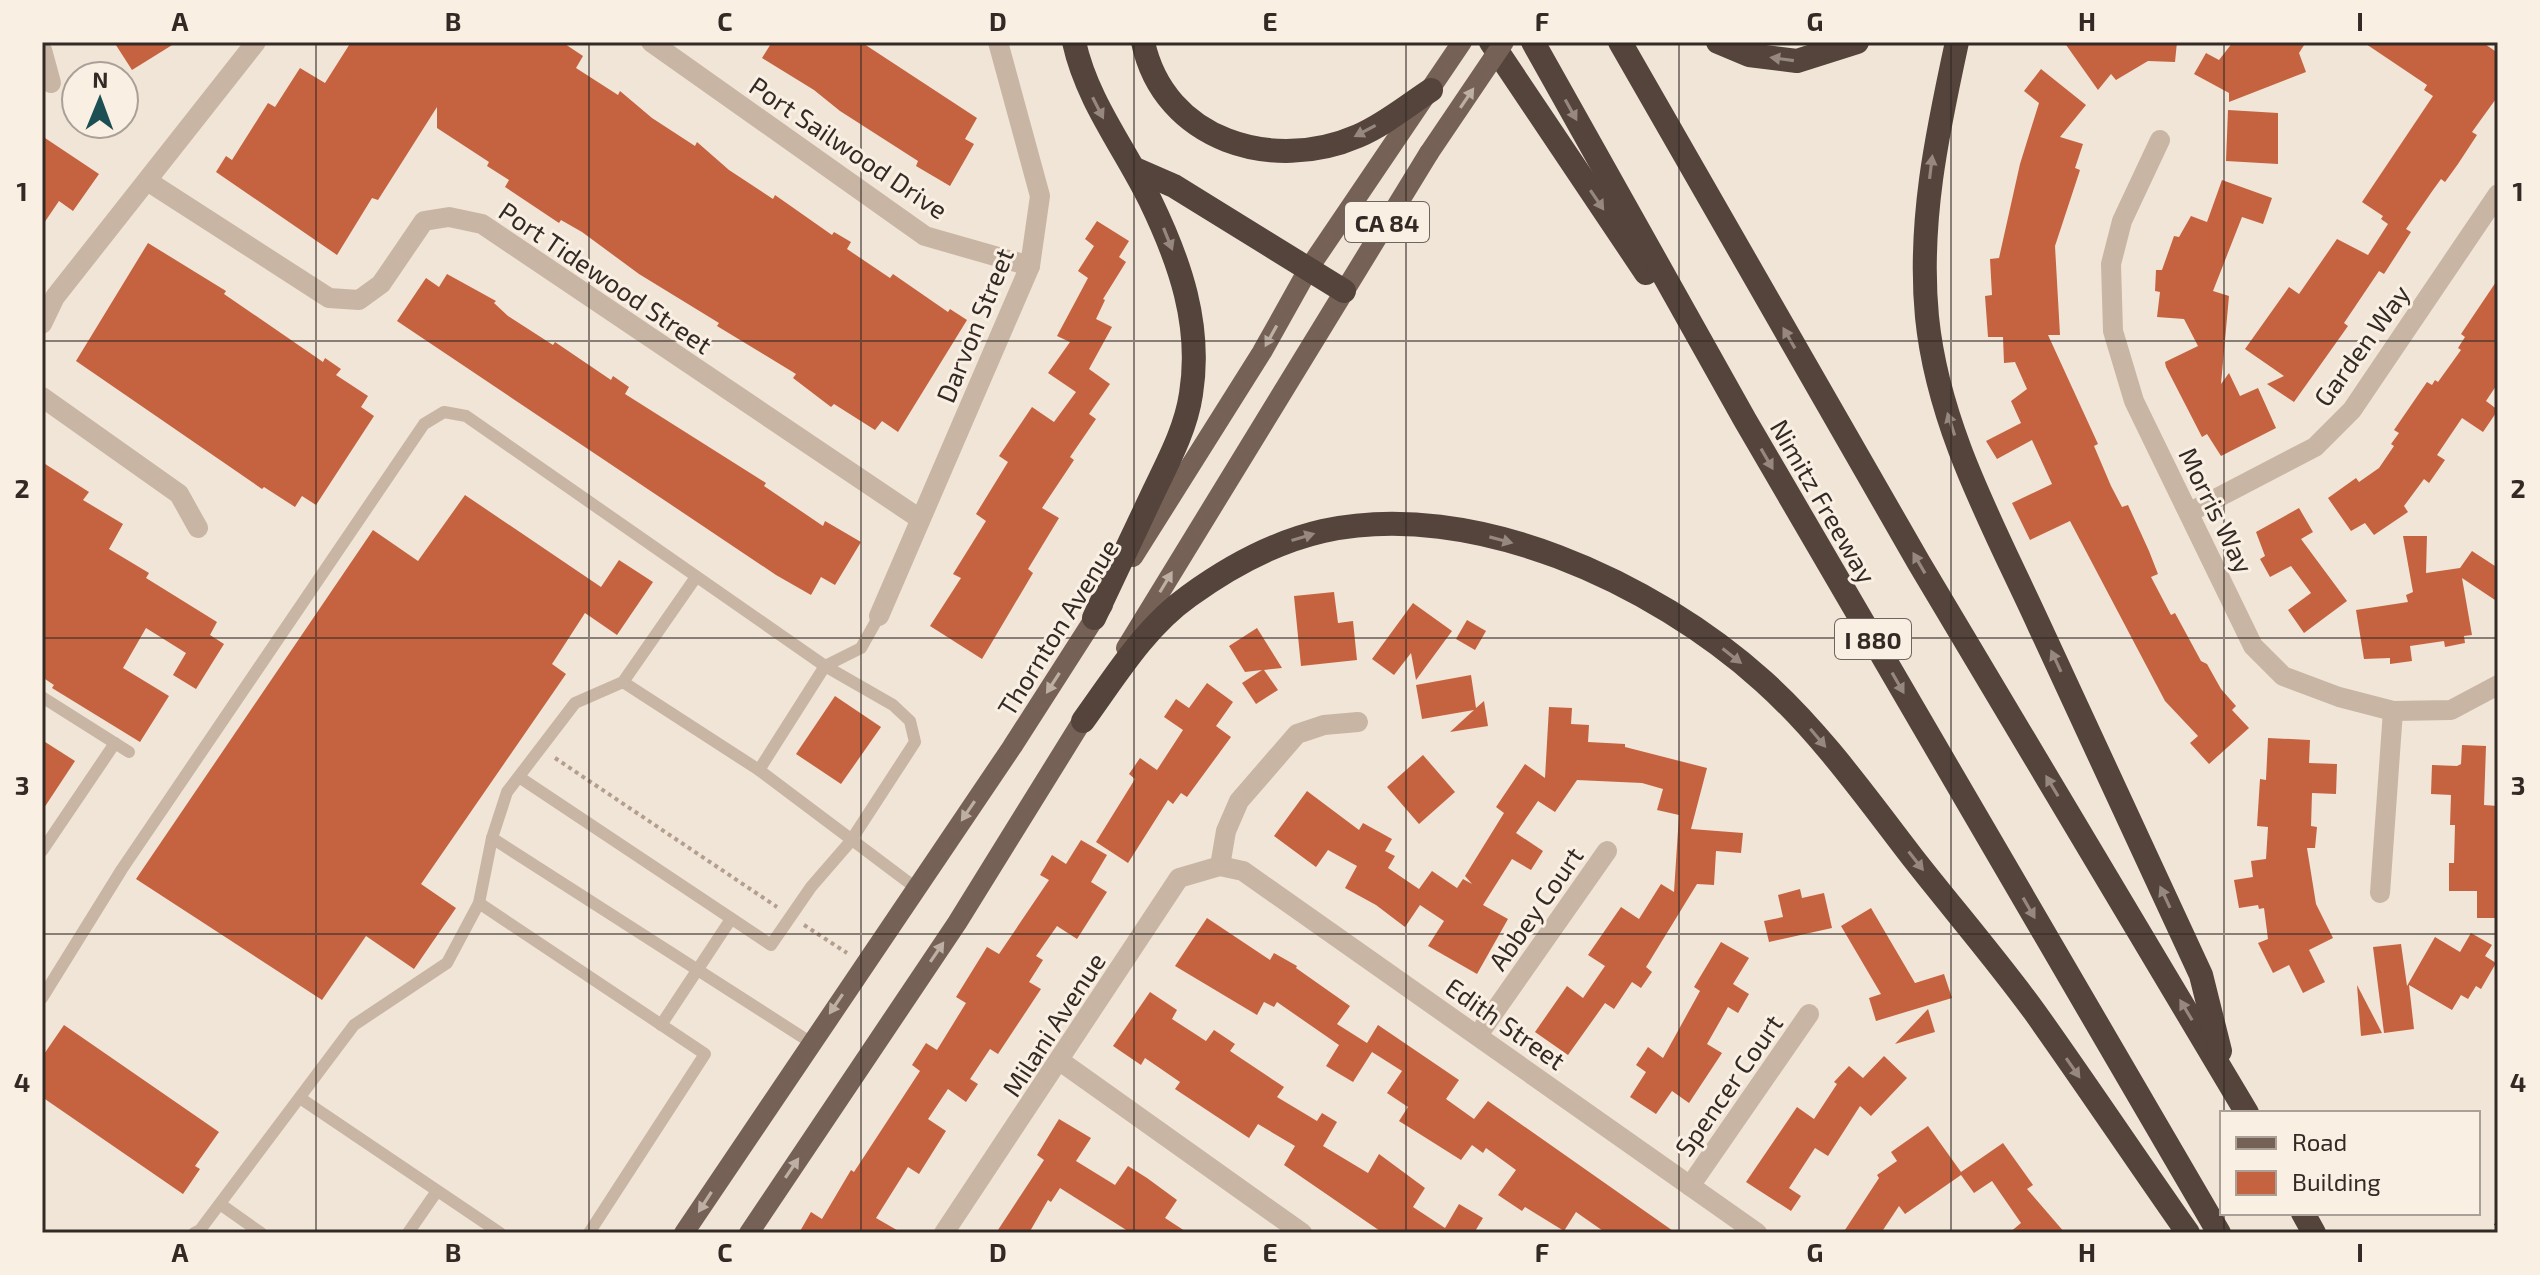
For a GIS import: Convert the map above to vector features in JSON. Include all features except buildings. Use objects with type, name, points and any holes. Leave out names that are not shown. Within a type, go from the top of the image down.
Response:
[{"type":"highway","points":[[1074,42],[1081,76],[1115,141],[1135,169],[1182,273],[1191,313],[1191,395],[1178,439],[1094,618]]},
{"type":"highway","points":[[1143,42],[1147,59],[1166,96],[1195,124],[1231,145],[1272,153],[1315,150],[1359,136],[1431,90]]},
{"type":"highway","points":[[1491,42],[1745,420]]},
{"type":"highway","name":"Nimitz Freeway","points":[[1533,42],[1745,420],[2219,1233]]},
{"type":"highway","name":"Nimitz Freeway","points":[[1620,42],[1919,563],[2246,1111]]},
{"type":"highway","points":[[1718,42],[1749,55],[1797,61],[1857,42]]},
{"type":"highway","points":[[1957,42],[1933,149],[1926,210],[1926,304],[1936,374],[1952,429],[1973,482],[2201,975],[2226,1076]]},
{"type":"highway","points":[[1135,169],[1174,186],[1344,291]]},
{"type":"highway","points":[[1083,721],[1147,632],[1187,597],[1275,546],[1324,531],[1355,527],[1425,526],[1497,539],[1588,569],[1640,594],[1690,624],[1764,681],[1810,729],[2032,1009],[2188,1233]]},
{"type":"highway","points":[[2304,1215],[2314,1233]]},
{"type":"main road","name":"Thornton Avenue","points":[[684,1233],[1094,618],[1262,352],[1309,268],[1462,42]]},
{"type":"main road","name":"CA 84","points":[[1344,291],[1429,153],[1504,42]]},
{"type":"main road","points":[[749,1233],[957,923],[1344,291]]},
{"type":"street","points":[[42,324],[48,293],[149,182],[256,42]]},
{"type":"street","name":"Port Sailwood Drive","points":[[651,42],[925,236],[1030,266]]},
{"type":"street","name":"Darvon Street","points":[[879,616],[1030,266],[1040,196],[998,42]]},
{"type":"street","points":[[42,50],[51,83]]},
{"type":"street","name":"Morris Way","points":[[2160,140],[2122,221],[2111,264],[2113,331],[2134,401],[2253,646],[2283,676],[2339,697],[2393,711],[2451,710],[2498,685]]},
{"type":"street","name":"Port Tidewood Street","points":[[149,182],[329,298],[359,300],[381,284],[424,221],[449,217],[482,224],[920,519]]},
{"type":"street","name":"Garden Way","points":[[2190,512],[2315,447],[2352,410],[2498,194]]},
{"type":"street","points":[[42,397],[179,494],[198,528]]},
{"type":"street","points":[[2380,893],[2393,711]]},
{"type":"street","points":[[1220,866],[1226,831],[1239,801],[1297,734],[1324,725],[1358,722]]},
{"type":"street","name":"Abbey Court","points":[[1478,1035],[1607,851]]},
{"type":"street","name":"Edith Street","points":[[1220,866],[1243,871],[1757,1233]]},
{"type":"street","name":"Milani Avenue","points":[[944,1233],[1179,878],[1220,866]]},
{"type":"street","name":"Spencer Court","points":[[1690,1186],[1809,1014]]},
{"type":"street","points":[[1060,1061],[1302,1233]]},
{"type":"lane","points":[[42,998],[122,869],[424,424],[444,412],[466,416],[825,666],[893,705],[910,721],[915,742],[850,842],[771,945],[519,777]]},
{"type":"lane","points":[[194,1233],[200,1230],[220,1204],[354,1025],[447,963],[479,903],[492,838],[507,792],[575,703],[623,682],[696,577]]},
{"type":"lane","points":[[759,770],[825,666],[861,648],[879,616]]},
{"type":"lane","points":[[623,682],[759,770],[850,842],[916,888]]},
{"type":"lane","points":[[42,697],[129,752]]},
{"type":"lane","points":[[42,851],[115,743]]},
{"type":"lane","points":[[492,838],[810,1042]]},
{"type":"lane","points":[[479,903],[705,1054],[589,1233]]},
{"type":"lane","points":[[661,1025],[731,919]]},
{"type":"lane","points":[[300,1098],[500,1233]]},
{"type":"lane","points":[[408,1233],[437,1191]]},
{"type":"lane","points":[[220,1204],[258,1232]]},
{"type":"path","points":[[540,748],[863,964]]},
{"type":"railway","points":[[2492,1233],[2498,1224]]}]
